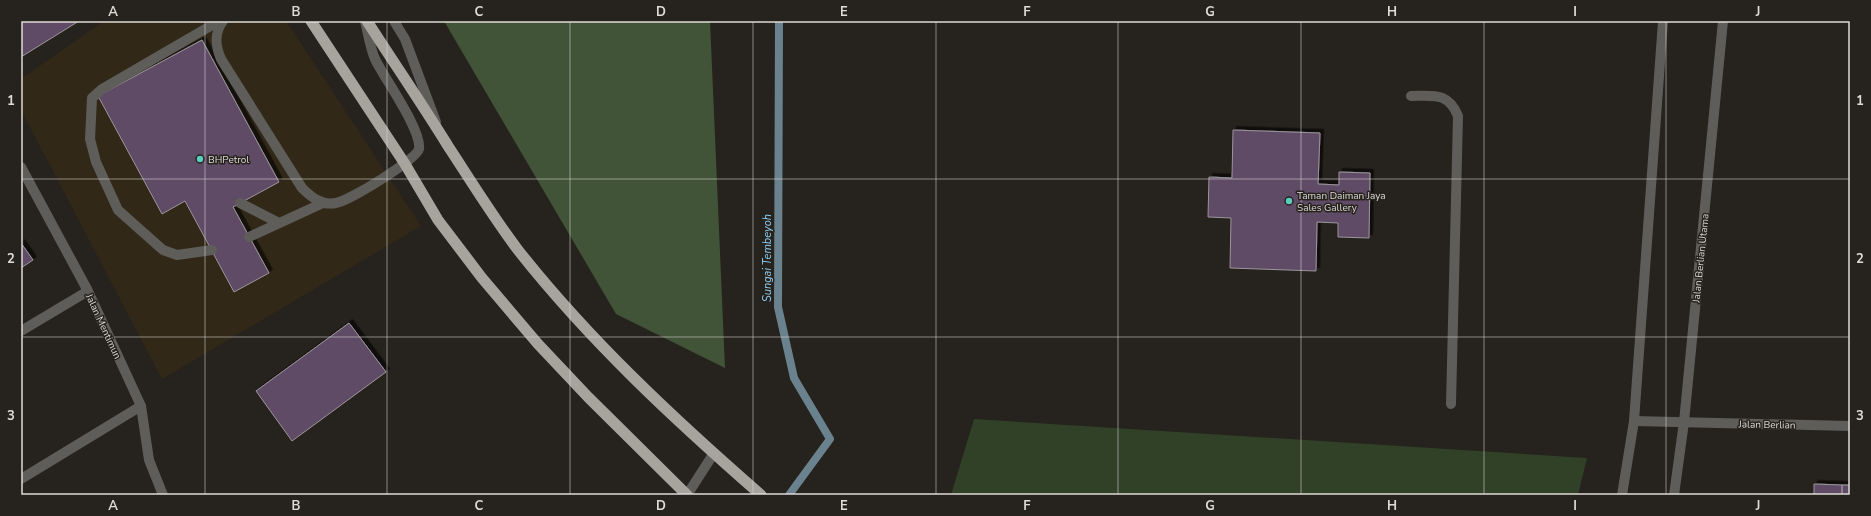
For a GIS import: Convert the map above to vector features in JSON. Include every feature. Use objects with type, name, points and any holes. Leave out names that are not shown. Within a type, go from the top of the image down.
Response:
[{"type":"highway","points":[[311,21],[405,164],[443,225],[482,278],[538,344],[687,495]]},
{"type":"highway","points":[[366,21],[478,192],[518,249],[571,313],[623,367],[761,495]]},
{"type":"street","points":[[212,250],[177,255],[163,250],[118,210],[96,162],[90,139],[92,98],[102,89],[141,70],[219,21]]},
{"type":"street","points":[[223,21],[219,26],[216,37],[217,48],[221,59],[302,188],[311,198],[323,203],[335,204],[347,199],[405,164],[419,150],[416,132],[375,58],[366,21]]},
{"type":"street","points":[[394,21],[405,39],[441,134]]},
{"type":"street","points":[[1622,495],[1634,421],[1663,21]]},
{"type":"street","name":"Jalan Berlian Utama","points":[[1674,495],[1684,422],[1723,21]]},
{"type":"street","points":[[1411,96],[1441,96],[1454,104],[1458,116],[1451,404]]},
{"type":"street","name":"Jalan Mentimun","points":[[21,167],[88,291],[141,406],[149,460],[162,495]]},
{"type":"street","points":[[240,203],[279,223]]},
{"type":"street","points":[[249,237],[323,203]]},
{"type":"street","points":[[21,330],[88,291]]},
{"type":"street","points":[[21,479],[141,406]]},
{"type":"street","name":"Jalan Berlian","points":[[1634,421],[1850,426]]},
{"type":"street","points":[[687,495],[714,453]]},
{"type":"shaded area","points":[[104,21],[286,21],[421,226],[162,379],[21,110],[21,79]]},
{"type":"green space","points":[[444,21],[710,21],[725,368],[616,314]]},
{"type":"green space","points":[[974,419],[1587,458],[1578,495],[951,495]]},
{"type":"building","points":[[21,21],[79,21],[21,57]]},
{"type":"building","points":[[202,40],[279,182],[233,207],[269,273],[234,292],[185,201],[162,214],[98,96]]},
{"type":"building","name":"Taman Daiman Jaya Sales Gallery","points":[[1233,130],[1320,133],[1318,184],[1339,185],[1339,172],[1370,173],[1369,238],[1338,237],[1338,223],[1317,222],[1316,271],[1230,268],[1231,218],[1208,217],[1209,177],[1232,178]]},
{"type":"building","points":[[21,243],[33,260],[21,268]]},
{"type":"building","points":[[349,323],[386,372],[292,441],[256,391]]},
{"type":"building","points":[[1814,484],[1842,485],[1842,495],[1814,495]]},
{"type":"building","points":[[1842,485],[1850,485],[1850,495],[1842,495]]},
{"type":"waterway","name":"Sungai Tembeyoh","points":[[779,21],[778,307],[794,378],[830,439],[789,495]]},
{"type":"place","name":"BHPetrol","points":[[200,159]]},
{"type":"place","name":"Taman Daiman Jaya Sales Gallery","points":[[1289,201]]}]
